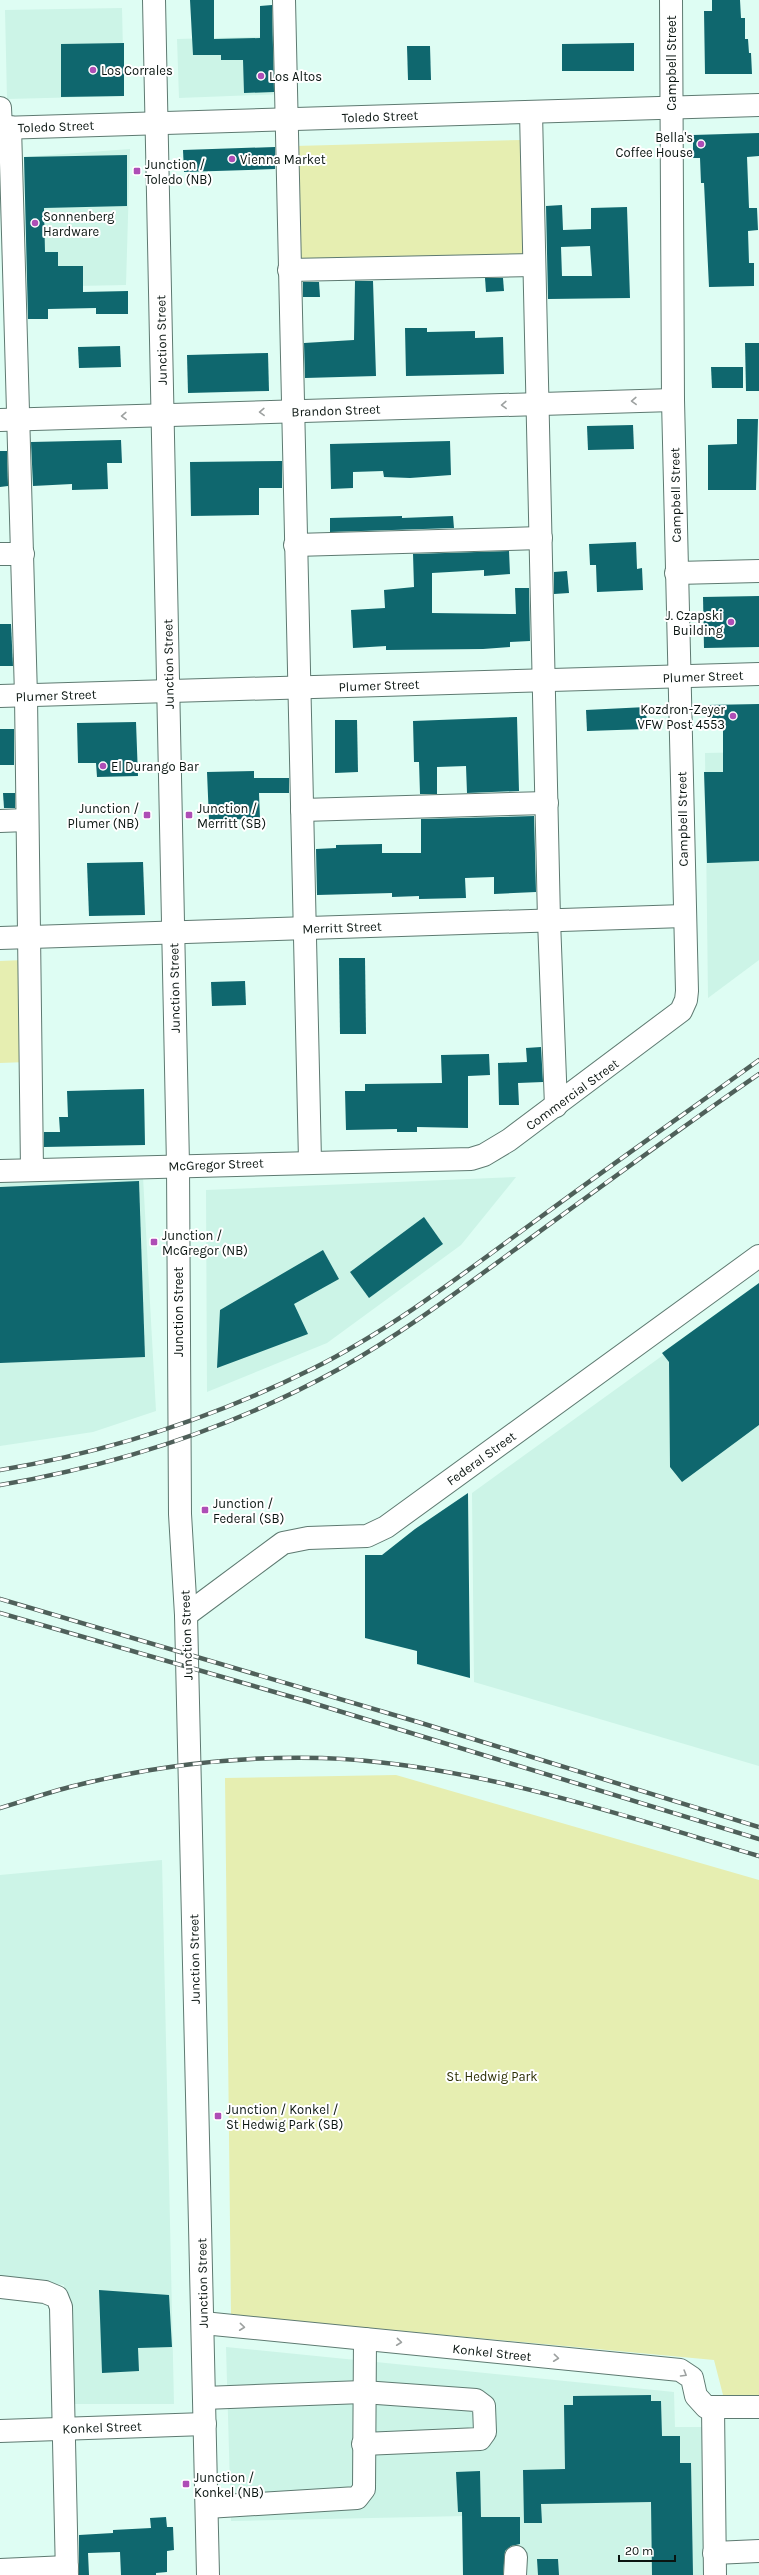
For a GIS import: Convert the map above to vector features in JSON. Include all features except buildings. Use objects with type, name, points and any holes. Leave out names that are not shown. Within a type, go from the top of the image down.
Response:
[{"type":"street","name":"Junction Street","points":[[154,0],[178,1165],[179,1446],[186,1615],[208,2575]]},
{"type":"street","points":[[284,0],[285,119],[310,1161]]},
{"type":"street","name":"Campbell Street","points":[[671,0],[672,400],[687,991]]},
{"type":"street","name":"Toledo Street","points":[[3,128],[759,105]]},
{"type":"street","points":[[0,108],[3,128],[10,420],[23,554],[32,1170]]},
{"type":"street","points":[[531,112],[545,681],[549,920],[556,1106]]},
{"type":"street","points":[[289,270],[534,265]]},
{"type":"street","name":"Brandon Street","points":[[10,420],[672,400]]},
{"type":"street","points":[[295,545],[541,538]]},
{"type":"street","points":[[0,554],[23,554]]},
{"type":"street","points":[[676,573],[759,571]]},
{"type":"street","name":"Plumer Street","points":[[0,696],[759,674]]},
{"type":"street","points":[[302,810],[547,803]]},
{"type":"street","points":[[0,821],[27,820]]},
{"type":"street","name":"Merritt Street","points":[[0,938],[684,916]]},
{"type":"street","name":"Commercial Street","points":[[433,1161],[471,1159],[484,1155],[499,1147],[675,1017],[686,1000],[687,991]]},
{"type":"street","name":"McGregor Street","points":[[0,1171],[310,1161],[433,1161]]},
{"type":"street","name":"Federal Street","points":[[186,1615],[284,1543],[308,1538],[367,1536],[386,1528],[759,1256]]},
{"type":"street","points":[[0,2287],[45,2292],[57,2296],[61,2307],[65,2429],[67,2571],[0,2570]]},
{"type":"street","name":"Konkel Street","points":[[203,2323],[680,2370],[692,2378],[699,2402],[713,2408]]},
{"type":"street","points":[[206,2507],[357,2498],[364,2489],[363,2392],[365,2339]]},
{"type":"street","points":[[204,2398],[363,2392],[476,2400],[484,2406],[484,2432],[480,2439],[363,2444]]},
{"type":"street","points":[[715,2575],[713,2408],[759,2407]]},
{"type":"street","name":"Konkel Street","points":[[0,2430],[205,2424]]},
{"type":"street","points":[[714,2553],[759,2551]]},
{"type":"shaded area","points":[[122,8],[124,96],[7,99],[5,10]]},
{"type":"shaded area","points":[[284,36],[285,94],[179,98],[177,39]]},
{"type":"shaded area","points":[[130,149],[126,285],[27,287],[24,157]]},
{"type":"shaded area","points":[[759,752],[759,960],[708,998],[705,753]]},
{"type":"shaded area","points":[[143,1177],[156,1411],[93,1432],[0,1446],[0,1179]]},
{"type":"shaded area","points":[[516,1177],[461,1245],[327,1343],[207,1392],[206,1190]]},
{"type":"shaded area","points":[[759,1286],[759,1766],[474,1682],[472,1493]]},
{"type":"shaded area","points":[[162,1860],[174,2404],[70,2404],[64,2285],[0,2277],[0,1875]]},
{"type":"shaded area","points":[[226,2347],[674,2392],[675,2427],[719,2427],[723,2575],[466,2575],[465,2516],[231,2521]]},
{"type":"green space","points":[[522,140],[526,256],[298,262],[295,146]]},
{"type":"green space","points":[[24,960],[27,1062],[0,1063],[0,961]]},
{"type":"green space","name":"St. Hedwig Park","points":[[396,1775],[759,1880],[759,2395],[723,2395],[714,2360],[231,2315],[225,1778]]},
{"type":"railway","points":[[0,1470],[80,1454],[198,1418],[275,1387],[342,1353],[401,1317],[430,1297],[759,1060]]},
{"type":"railway","points":[[0,1485],[88,1467],[174,1441],[217,1426],[258,1409],[339,1369],[362,1356],[428,1313],[666,1139],[759,1074]]},
{"type":"railway","points":[[0,1599],[418,1722],[759,1827]]},
{"type":"railway","points":[[0,1613],[306,1701],[759,1839]]},
{"type":"railway","points":[[0,1808],[72,1786],[111,1777],[171,1767],[232,1760],[322,1758],[377,1762],[488,1780],[598,1808],[759,1856]]},
{"type":"place","name":"Los Corrales","points":[[93,70]]},
{"type":"place","name":"Los Altos","points":[[261,76]]},
{"type":"place","name":"Bella's Coffee House","points":[[701,144]]},
{"type":"place","name":"Vienna Market","points":[[232,159]]},
{"type":"place","name":"Junction / Toledo (NB)","points":[[137,171]]},
{"type":"place","name":"Sonnenberg Hardware","points":[[35,223]]},
{"type":"place","name":"J. Czapski Building","points":[[731,622]]},
{"type":"place","name":"Kozdron-Zeyer VFW Post 4553","points":[[733,716]]},
{"type":"place","name":"El Durango Bar","points":[[103,766]]},
{"type":"place","name":"Junction / Plumer (NB)","points":[[147,815]]},
{"type":"place","name":"Junction / Merritt (SB)","points":[[189,815]]},
{"type":"place","name":"Junction / McGregor (NB)","points":[[154,1242]]},
{"type":"place","name":"Junction / Federal (SB)","points":[[205,1510]]},
{"type":"place","name":"Junction / Konkel / St Hedwig Park (SB)","points":[[218,2116]]},
{"type":"place","name":"Junction / Konkel (NB)","points":[[186,2484]]}]
